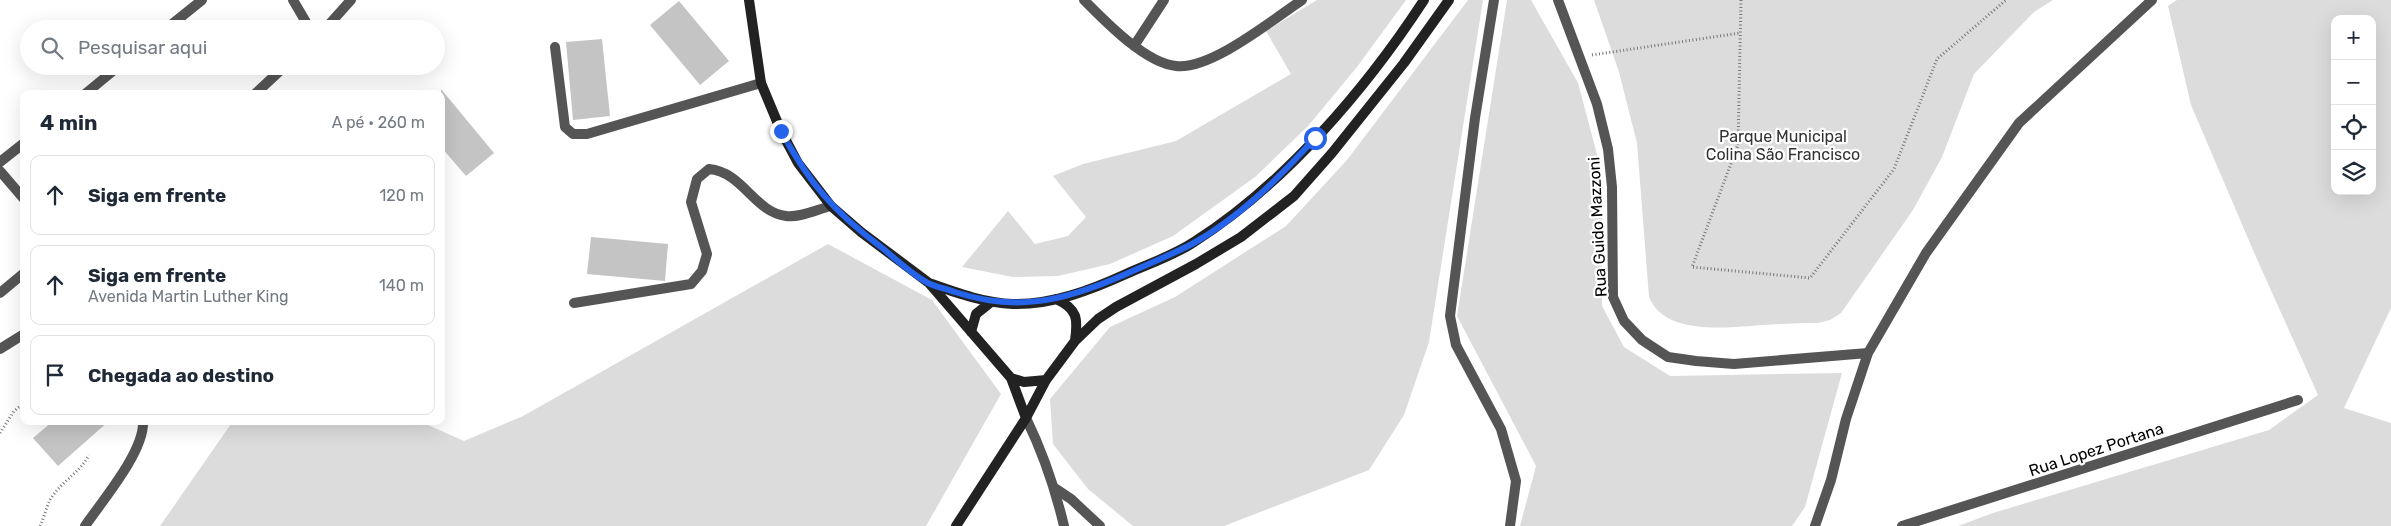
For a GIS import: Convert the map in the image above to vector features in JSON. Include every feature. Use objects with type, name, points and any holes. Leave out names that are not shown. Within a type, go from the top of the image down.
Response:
[{"type":"main road","points":[[749,0],[762,82],[781,131],[798,163],[831,206],[861,232],[929,283],[1011,378],[1026,418]]},
{"type":"main road","points":[[929,283],[991,302],[1035,303],[1056,299],[1106,283],[1192,244],[1254,198],[1284,172],[1328,123],[1401,35],[1424,0]]},
{"type":"main road","points":[[956,526],[1026,418],[1046,380],[1075,341],[1098,319],[1116,307],[1233,242],[1294,196],[1332,154],[1398,71],[1449,0]]},
{"type":"main road","points":[[1056,299],[1068,304],[1074,312],[1078,324],[1075,341]]},
{"type":"main road","points":[[971,332],[976,314],[991,302]]},
{"type":"main road","points":[[1011,378],[1024,382],[1046,380]]},
{"type":"street","points":[[177,20],[202,0]]},
{"type":"street","points":[[293,0],[305,20]]},
{"type":"street","points":[[333,20],[351,0]]},
{"type":"street","points":[[1084,0],[1110,27],[1134,46],[1175,66],[1194,66],[1214,58],[1302,0]]},
{"type":"street","points":[[1134,46],[1164,0]]},
{"type":"street","points":[[1494,0],[1475,118],[1450,316],[1456,345],[1501,429],[1516,481],[1510,526]]},
{"type":"street","name":"Rua Guido Mazzoni","points":[[1558,0],[1597,104],[1608,149],[1612,187],[1613,298],[1624,321],[1642,340],[1668,357],[1696,361],[1734,364],[1868,353]]},
{"type":"street","points":[[1815,526],[1831,480],[1846,419],[1868,353],[1926,252],[2019,123],[2152,0]]},
{"type":"street","points":[[555,47],[565,127],[573,134],[587,134],[762,82]]},
{"type":"street","points":[[90,90],[108,75]]},
{"type":"street","points":[[259,90],[275,75]]},
{"type":"street","points":[[0,162],[20,146]]},
{"type":"street","points":[[574,303],[691,284],[702,271],[708,254],[691,202],[697,179],[709,169],[723,170],[768,210],[786,216],[831,206]]},
{"type":"street","points":[[0,171],[20,194]]},
{"type":"street","points":[[0,293],[20,276]]},
{"type":"street","points":[[0,349],[20,336]]},
{"type":"street","name":"Rua Lopez Portana","points":[[1902,526],[2298,400]]},
{"type":"street","points":[[1026,418],[1041,449],[1056,489],[1064,526]]},
{"type":"street","points":[[85,526],[134,453],[142,439],[143,425]]},
{"type":"street","points":[[1056,489],[1071,499],[1100,526]]},
{"type":"path","points":[[1741,0],[1738,145],[1692,267],[1810,278],[1894,169],[1937,59],[2006,0]]},
{"type":"path","points":[[1580,57],[1740,33]]},
{"type":"path","points":[[0,433],[14,411],[20,406]]},
{"type":"path","points":[[40,526],[50,500],[60,487],[83,467],[89,455]]},
{"type":"green space","points":[[1317,0],[1406,0],[1357,67],[1308,126],[1255,177],[1173,236],[1110,264],[1058,276],[1013,277],[962,267],[1008,211],[1035,244],[1068,236],[1086,217],[1053,176],[1083,164],[1176,141],[1291,74],[1266,31]]},
{"type":"green space","points":[[1468,0],[1483,0],[1429,342],[1404,415],[1369,470],[1224,526],[1133,526],[1088,489],[1053,444],[1050,399],[1110,327],[1175,297],[1286,226],[1347,160]]},
{"type":"green space","points":[[1507,0],[1531,0],[1578,83],[1602,173],[1602,306],[1624,347],[1670,376],[1842,373],[1805,507],[1792,526],[1520,526],[1536,466],[1457,316]]},
{"type":"green space","name":"Parque Municipal Colina São Francisco","points":[[1594,0],[2053,0],[2034,12],[1974,74],[1942,157],[1913,210],[1841,313],[1830,320],[1818,323],[1717,328],[1684,324],[1669,319],[1657,310],[1649,297],[1637,143],[1619,72]]},
{"type":"green space","points":[[2177,0],[2391,0],[2391,308],[2344,408],[2391,423],[2391,526],[1958,526],[1993,513],[2269,430],[2318,395],[2191,105],[2168,6]]},
{"type":"green space","points":[[828,244],[932,300],[1001,394],[926,526],[160,526],[230,425],[428,425],[464,441],[523,416]]},
{"type":"building","points":[[679,1],[729,61],[700,85],[650,25]]},
{"type":"building","points":[[602,39],[610,116],[573,120],[566,42]]},
{"type":"building","points":[[445,94],[494,153],[466,176],[445,152]]},
{"type":"building","points":[[591,237],[668,244],[665,281],[587,274]]},
{"type":"building","points":[[48,425],[104,425],[58,466],[33,438]]},
{"type":"route","points":[[781,131],[798,163],[831,206],[899,261],[929,283],[991,302],[1014,304],[1056,299],[1091,288],[1192,244],[1254,198],[1284,172],[1315,138]]}]
